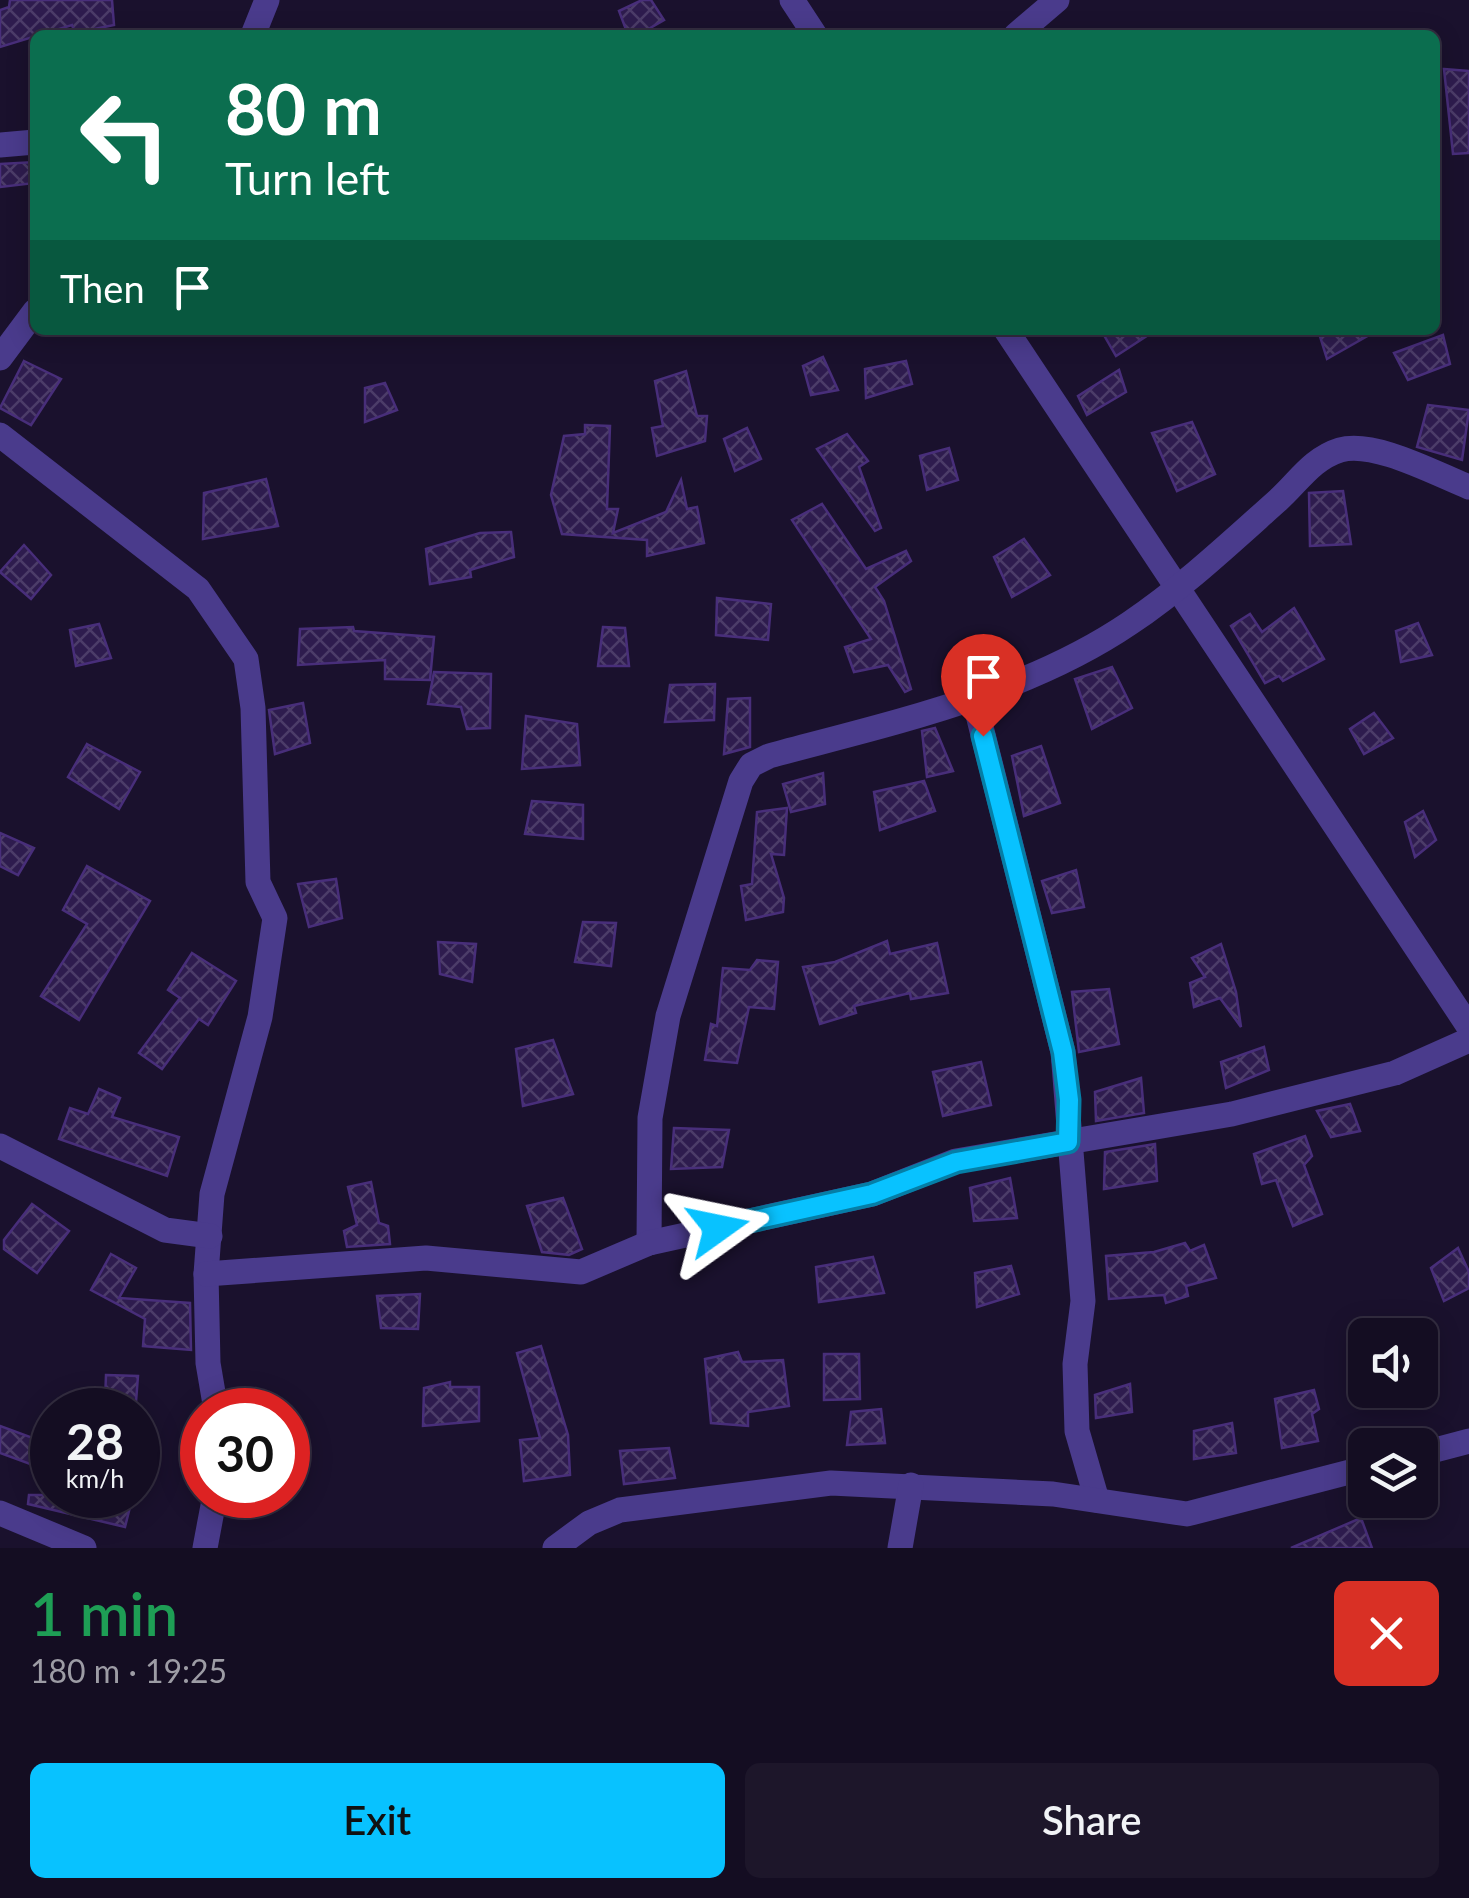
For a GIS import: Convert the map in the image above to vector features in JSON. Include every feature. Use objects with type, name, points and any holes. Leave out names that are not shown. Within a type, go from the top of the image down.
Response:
[{"type":"street","points":[[255,30],[267,0]]},
{"type":"street","points":[[792,0],[812,30]]},
{"type":"street","points":[[1022,30],[1058,0]]},
{"type":"street","points":[[0,145],[30,142]]},
{"type":"street","points":[[0,358],[30,318]]},
{"type":"street","points":[[1009,335],[1175,590],[1469,1027]]},
{"type":"street","points":[[0,435],[198,589],[246,659],[258,882],[276,918],[260,1017],[212,1194],[206,1274],[212,1388]]},
{"type":"street","points":[[648,1243],[650,1118],[668,1016],[742,781],[751,766],[769,756],[974,698],[1127,625],[1175,590],[1280,499],[1310,466],[1342,449],[1384,453],[1469,487]]},
{"type":"street","points":[[974,698],[1063,1052],[1083,1302],[1076,1364],[1077,1430],[1097,1500]]},
{"type":"street","points":[[206,1274],[426,1258],[562,1273],[598,1266],[648,1243],[872,1194],[956,1162],[1232,1114],[1395,1074],[1469,1040]]},
{"type":"street","points":[[0,1146],[166,1230],[210,1236]]},
{"type":"street","points":[[1438,1449],[1469,1441]]},
{"type":"street","points":[[555,1548],[589,1524],[620,1510],[830,1483],[911,1485],[1097,1500],[1187,1514],[1348,1472]]},
{"type":"street","points":[[900,1548],[911,1485]]},
{"type":"street","points":[[0,1513],[84,1548]]},
{"type":"street","points":[[205,1548],[211,1518]]},
{"type":"building","points":[[10,0],[112,0],[114,25],[90,30],[74,30],[72,25],[56,30],[30,30],[30,38],[0,47],[0,10],[9,7]]},
{"type":"building","points":[[651,0],[664,20],[647,30],[626,30],[619,11]]},
{"type":"building","points":[[1444,69],[1469,71],[1469,153],[1453,154]]},
{"type":"building","points":[[30,162],[30,184],[0,187],[0,164]]},
{"type":"building","points":[[1104,335],[1148,335],[1116,356]]},
{"type":"building","points":[[1320,335],[1369,335],[1327,359]]},
{"type":"building","points":[[1443,335],[1450,364],[1408,380],[1394,353]]},
{"type":"building","points":[[823,357],[838,390],[811,395],[803,366]]},
{"type":"building","points":[[24,361],[61,379],[31,425],[0,408]]},
{"type":"building","points":[[906,361],[912,384],[866,398],[865,369]]},
{"type":"building","points":[[1119,370],[1126,392],[1087,415],[1078,396]]},
{"type":"building","points":[[686,371],[697,416],[707,416],[705,441],[657,456],[652,428],[663,426],[655,381]]},
{"type":"building","points":[[385,383],[397,410],[365,422],[365,388]]},
{"type":"building","points":[[1428,405],[1469,410],[1462,460],[1417,447]]},
{"type":"building","points":[[1192,422],[1215,474],[1177,491],[1152,433]]},
{"type":"building","points":[[585,425],[610,426],[607,509],[618,509],[613,533],[666,512],[681,480],[687,509],[697,507],[704,543],[647,556],[647,540],[562,534],[551,495],[564,436],[585,434]]},
{"type":"building","points":[[747,428],[761,459],[735,471],[724,439]]},
{"type":"building","points":[[847,434],[868,461],[859,467],[881,528],[875,531],[817,449]]},
{"type":"building","points":[[949,448],[958,480],[927,490],[920,456]]},
{"type":"building","points":[[266,479],[278,526],[203,539],[204,493]]},
{"type":"building","points":[[1343,491],[1351,544],[1310,546],[1309,493]]},
{"type":"building","points":[[822,504],[866,569],[906,551],[911,561],[875,587],[884,601],[911,689],[905,692],[888,665],[854,672],[845,647],[871,639],[792,520]]},
{"type":"building","points":[[511,532],[514,557],[470,570],[471,577],[430,584],[426,549],[480,533]]},
{"type":"building","points":[[1024,539],[1050,575],[1012,597],[994,557]]},
{"type":"building","points":[[24,545],[51,575],[31,599],[0,572]]},
{"type":"building","points":[[717,598],[771,604],[768,640],[716,635]]},
{"type":"building","points":[[1294,608],[1324,659],[1283,681],[1279,676],[1265,683],[1231,626],[1250,614],[1262,632]]},
{"type":"building","points":[[1418,623],[1432,655],[1401,662],[1396,631]]},
{"type":"building","points":[[99,624],[111,658],[76,666],[70,630]]},
{"type":"building","points":[[353,627],[354,631],[434,637],[430,680],[385,679],[385,660],[298,665],[300,629]]},
{"type":"building","points":[[603,627],[625,628],[629,666],[598,666]]},
{"type":"building","points":[[1112,667],[1132,708],[1092,729],[1075,679]]},
{"type":"building","points":[[434,672],[491,674],[490,728],[467,729],[461,707],[428,704]]},
{"type":"building","points":[[715,684],[714,720],[665,722],[670,685]]},
{"type":"building","points":[[750,698],[750,747],[724,754],[728,699]]},
{"type":"building","points":[[303,703],[310,743],[275,754],[269,710]]},
{"type":"building","points":[[1374,713],[1393,738],[1364,754],[1350,729]]},
{"type":"building","points":[[526,716],[577,724],[580,765],[522,769]]},
{"type":"building","points":[[935,728],[953,771],[927,777],[922,731]]},
{"type":"building","points":[[87,744],[140,772],[119,809],[68,777]]},
{"type":"building","points":[[1041,746],[1060,803],[1024,816],[1012,756]]},
{"type":"building","points":[[823,773],[825,804],[791,812],[783,784]]},
{"type":"building","points":[[924,781],[935,811],[880,830],[874,792]]},
{"type":"building","points":[[532,801],[583,805],[583,839],[525,834]]},
{"type":"building","points":[[787,808],[784,855],[771,854],[784,898],[783,912],[746,920],[741,886],[752,884],[757,812]]},
{"type":"building","points":[[1423,811],[1436,840],[1415,857],[1405,822]]},
{"type":"building","points":[[0,833],[34,848],[18,875],[0,866]]},
{"type":"building","points":[[87,866],[150,901],[79,1020],[41,996],[87,924],[63,910]]},
{"type":"building","points":[[1076,870],[1084,907],[1052,913],[1042,881]]},
{"type":"building","points":[[336,879],[342,918],[309,927],[298,884]]},
{"type":"building","points":[[583,922],[616,923],[611,966],[575,962]]},
{"type":"building","points":[[887,941],[890,954],[937,943],[948,993],[911,999],[910,993],[854,1006],[856,1013],[820,1024],[803,967],[835,962]]},
{"type":"building","points":[[438,942],[476,944],[472,982],[440,974]]},
{"type":"building","points":[[1221,944],[1236,992],[1241,1027],[1220,998],[1194,1007],[1190,983],[1205,977],[1192,958]]},
{"type":"building","points":[[192,953],[236,981],[208,1025],[199,1019],[162,1069],[139,1053],[180,998],[168,990]]},
{"type":"building","points":[[757,960],[778,962],[774,1009],[749,1007],[737,1063],[705,1060],[711,1024],[717,1026],[723,968],[750,970]]},
{"type":"building","points":[[1109,989],[1119,1044],[1079,1052],[1072,992]]},
{"type":"building","points":[[553,1040],[573,1094],[523,1106],[516,1049]]},
{"type":"building","points":[[1264,1047],[1269,1070],[1226,1088],[1221,1062]]},
{"type":"building","points":[[981,1062],[991,1105],[943,1116],[933,1072]]},
{"type":"building","points":[[1141,1078],[1144,1113],[1096,1121],[1095,1092]]},
{"type":"building","points":[[99,1089],[120,1098],[112,1117],[179,1137],[167,1176],[59,1139],[70,1108],[88,1114]]},
{"type":"building","points":[[1350,1104],[1360,1131],[1331,1137],[1317,1111]]},
{"type":"building","points":[[674,1128],[729,1130],[722,1167],[671,1169]]},
{"type":"building","points":[[1305,1136],[1312,1156],[1304,1165],[1322,1214],[1293,1226],[1276,1180],[1262,1184],[1254,1154]]},
{"type":"building","points":[[1155,1144],[1157,1181],[1104,1189],[1105,1152]]},
{"type":"building","points":[[1010,1178],[1017,1218],[974,1221],[970,1188]]},
{"type":"building","points":[[371,1182],[379,1223],[388,1226],[390,1244],[347,1247],[344,1231],[357,1225],[348,1187]]},
{"type":"building","points":[[563,1198],[582,1249],[569,1255],[542,1252],[527,1206]]},
{"type":"building","points":[[32,1204],[69,1231],[37,1273],[4,1249],[4,1240]]},
{"type":"building","points":[[1185,1243],[1190,1251],[1204,1245],[1216,1278],[1186,1286],[1188,1296],[1166,1303],[1164,1295],[1109,1299],[1106,1256],[1154,1252]]},
{"type":"building","points":[[1458,1248],[1469,1272],[1469,1288],[1444,1301],[1431,1268]]},
{"type":"building","points":[[111,1254],[136,1268],[119,1298],[190,1303],[191,1350],[143,1346],[145,1319],[91,1290]]},
{"type":"building","points":[[873,1257],[884,1293],[819,1302],[816,1267]]},
{"type":"building","points":[[1011,1266],[1019,1294],[977,1307],[975,1273]]},
{"type":"building","points":[[420,1294],[418,1329],[381,1328],[377,1296]]},
{"type":"building","points":[[541,1346],[568,1435],[570,1475],[524,1481],[520,1440],[540,1438],[517,1353]]},
{"type":"building","points":[[738,1352],[742,1362],[783,1360],[789,1406],[748,1412],[748,1426],[711,1423],[705,1359]]},
{"type":"building","points":[[824,1354],[859,1354],[860,1399],[824,1400]]},
{"type":"building","points":[[106,1375],[138,1376],[137,1388],[106,1388]]},
{"type":"building","points":[[450,1382],[450,1387],[479,1387],[479,1421],[423,1426],[424,1388]]},
{"type":"building","points":[[1130,1384],[1132,1412],[1096,1418],[1095,1395]]},
{"type":"building","points":[[1314,1390],[1319,1409],[1312,1414],[1318,1441],[1282,1448],[1275,1399]]},
{"type":"building","points":[[881,1409],[885,1443],[847,1445],[851,1412]]},
{"type":"building","points":[[1232,1423],[1236,1453],[1194,1459],[1194,1431]]},
{"type":"building","points":[[0,1426],[30,1437],[30,1464],[0,1453]]},
{"type":"building","points":[[669,1448],[675,1478],[624,1484],[620,1451]]},
{"type":"building","points":[[87,1518],[127,1518],[125,1527]]},
{"type":"building","points":[[1361,1518],[1372,1548],[1291,1548]]},
{"type":"route","points":[[718,1228],[872,1194],[956,1162],[1068,1142],[1069,1100],[1063,1052],[983,736]]}]
